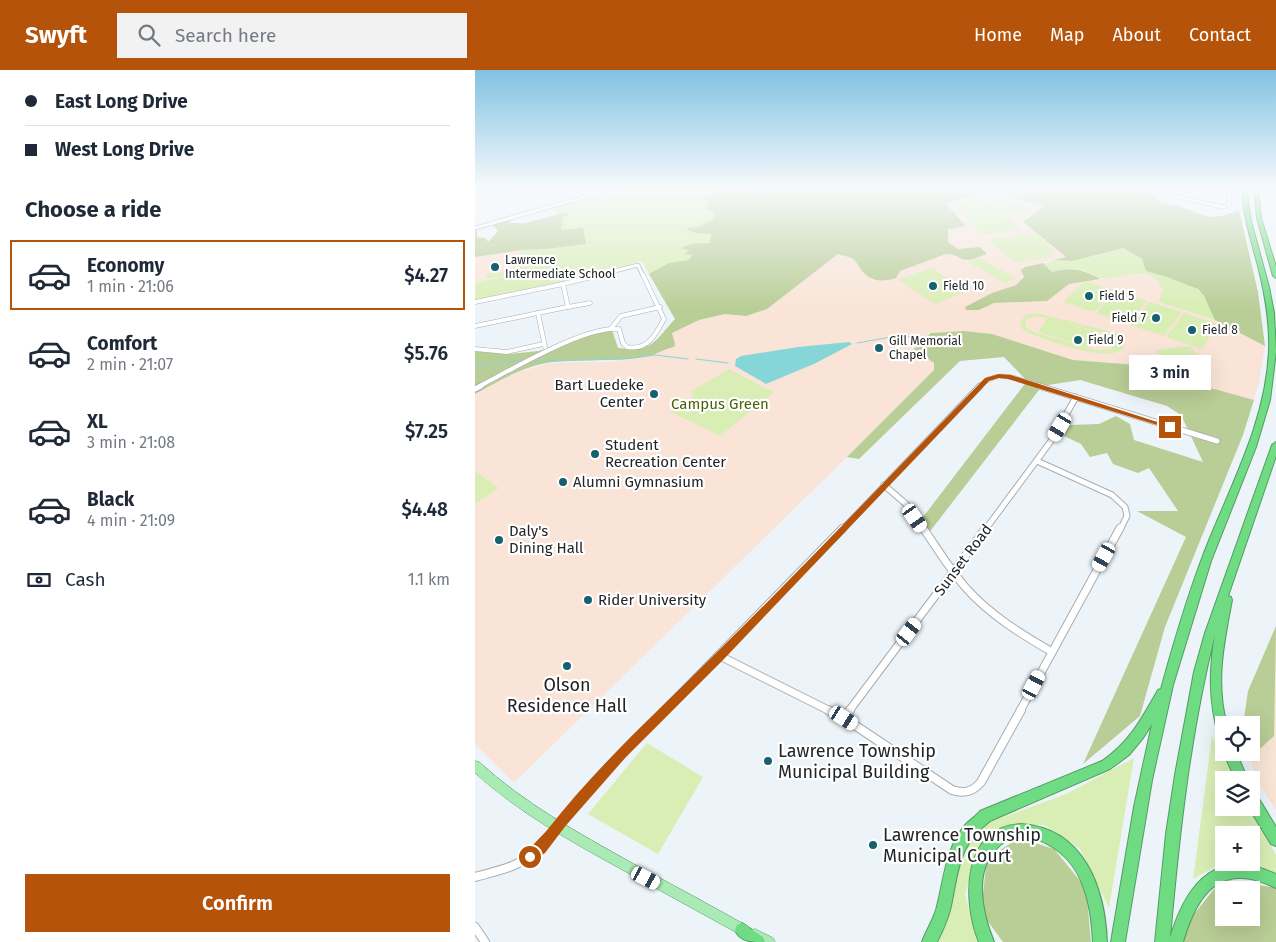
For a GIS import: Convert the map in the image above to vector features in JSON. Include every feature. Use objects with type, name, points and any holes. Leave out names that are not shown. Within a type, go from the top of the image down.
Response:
[{"type":"highway","points":[[1119,942],[1146,776],[1168,686],[1207,561],[1257,435],[1269,383],[1272,348],[1271,317],[1264,278],[1250,229]]},
{"type":"highway","points":[[1262,229],[1276,276]]},
{"type":"highway","points":[[1162,942],[1181,775],[1200,672],[1210,632],[1276,445]]},
{"type":"highway","points":[[1219,716],[1214,672],[1233,569]]},
{"type":"highway","points":[[929,942],[937,925],[955,855],[964,837],[975,823],[985,816],[1106,765],[1120,757],[1141,733],[1168,686]]},
{"type":"highway","points":[[1260,813],[1276,838]]},
{"type":"highway","points":[[987,942],[976,908],[976,875],[983,856],[991,846],[1005,834],[1017,831],[1035,832],[1053,839],[1068,851],[1081,866],[1091,885],[1098,907],[1100,942]]},
{"type":"highway","points":[[1175,942],[1192,902],[1200,891],[1222,873],[1239,870],[1251,871],[1276,881]]},
{"type":"highway","points":[[742,930],[758,942]]},
{"type":"main road","points":[[475,766],[514,799],[597,850],[742,930],[769,942]]},
{"type":"street","points":[[475,302],[563,284],[638,265],[660,307],[664,320],[656,335],[645,345],[634,348],[625,345],[619,329],[612,327]]},
{"type":"street","points":[[563,284],[567,306]]},
{"type":"street","points":[[475,326],[591,302]]},
{"type":"street","points":[[475,389],[549,350],[612,327],[621,316],[660,307]]},
{"type":"street","points":[[539,313],[543,344],[549,350]]},
{"type":"street","points":[[475,349],[507,352],[543,344]]},
{"type":"street","points":[[475,877],[520,864],[540,848],[622,753],[720,656],[987,379],[999,376],[1009,377],[1217,441]]},
{"type":"street","name":"Sunset Road","points":[[844,718],[1037,461],[1051,441],[1076,397]]},
{"type":"street","points":[[720,656],[844,718],[952,790],[965,793],[972,791],[981,782],[1127,516],[1121,502],[1112,495],[1037,461]]},
{"type":"street","points":[[884,486],[906,504],[954,572],[975,598],[999,619],[1051,652]]},
{"type":"street","points":[[475,930],[485,942]]},
{"type":"shaded area","name":"Rider University","points":[[948,229],[1031,229],[1066,257],[1025,267],[1022,281],[1016,285],[992,293],[965,307],[979,310],[994,303],[1047,301],[1069,284],[1141,273],[1150,275],[1159,282],[1163,291],[1159,300],[1161,303],[1226,324],[1265,346],[1254,400],[1171,377],[1137,365],[1073,360],[992,334],[964,331],[931,333],[934,370],[514,783],[475,744],[475,394],[513,374],[545,364],[607,362],[648,357],[661,350],[673,347],[675,344],[672,333],[699,320],[725,314],[746,316],[767,309],[838,254],[851,258],[858,263],[864,272],[900,271],[946,254],[954,254],[971,260],[986,254],[980,247],[957,249],[948,242]]},
{"type":"shaded area","name":"Lawrence Intermediate School","points":[[522,250],[510,276],[475,284],[475,257]]},
{"type":"shaded area","points":[[1276,626],[1276,810],[1260,786],[1260,771],[1254,771],[1251,761],[1260,761],[1260,716],[1244,716],[1248,691]]},
{"type":"green space","points":[[477,229],[477,237],[486,238],[488,242],[498,231],[496,229],[583,229],[586,244],[475,257],[475,230]]},
{"type":"green space","points":[[798,229],[649,274],[642,261],[557,283],[556,285],[475,301],[475,284],[503,277],[485,278],[488,273],[512,271],[522,250],[545,249],[558,230]]},
{"type":"green space","points":[[948,229],[948,242],[958,249],[980,247],[987,254],[969,260],[946,254],[900,271],[896,278],[883,280],[870,278],[853,259],[838,254],[767,309],[746,316],[725,314],[699,320],[672,333],[674,347],[633,359],[565,361],[532,366],[475,394],[475,347],[509,354],[539,351],[611,327],[618,348],[639,348],[651,344],[675,319],[649,274],[669,263],[689,260],[692,255],[685,254],[689,250],[681,248],[691,244],[710,243],[711,234],[687,230],[950,229]]},
{"type":"green space","points":[[975,229],[1021,230],[981,235]]},
{"type":"green space","points":[[1031,229],[1243,229],[1258,292],[1265,346],[1215,320],[1204,296],[1198,289],[1146,271],[1142,259],[1123,248],[1072,261],[1054,260],[1066,257]]},
{"type":"green space","points":[[1036,234],[1055,250],[1050,257],[1015,263],[989,241],[991,239]]},
{"type":"green space","points":[[1123,248],[1142,259],[1146,271],[1177,280],[1199,290],[1207,301],[1215,320],[1161,303],[1159,300],[1163,290],[1150,275],[1143,273],[1099,278],[1079,269],[1065,269],[1052,272],[1044,264],[1054,260],[1072,261]]},
{"type":"green space","points":[[979,258],[1016,278],[1005,283],[968,262]]},
{"type":"green space","points":[[1043,263],[1052,272],[1077,270],[1100,279],[1069,284],[1047,301],[994,303],[979,310],[966,310],[965,307],[992,293],[1016,285],[1024,277],[1021,270],[1025,267]]},
{"type":"green space","name":"Field 10","points":[[931,268],[968,291],[935,304],[898,280]]},
{"type":"green space","name":"Field 5","points":[[1085,281],[1115,291],[1094,312],[1063,302]]},
{"type":"green space","points":[[1116,291],[1147,301],[1128,324],[1096,313]]},
{"type":"green space","name":"Field 7","points":[[1149,302],[1182,312],[1164,336],[1130,325]]},
{"type":"green space","points":[[1037,313],[1120,334],[1119,337],[1124,347],[1117,352],[1107,354],[1080,350],[1052,342],[1022,329],[1020,322],[1026,315]],"holes":[[[1038,316],[1104,333],[1112,337],[1115,344],[1110,349],[1095,350],[1034,332],[1026,327],[1025,322],[1028,318]]]},
{"type":"green space","name":"Field 8","points":[[1184,313],[1218,324],[1202,349],[1166,337]]},
{"type":"green space","name":"Field 9","points":[[1047,318],[1097,332],[1088,347],[1038,332]]},
{"type":"green space","points":[[964,331],[992,334],[1073,360],[1137,365],[1171,377],[1254,400],[1243,435],[1165,627],[1140,716],[1083,764],[1186,537],[1137,511],[1178,511],[1149,468],[1138,473],[1113,464],[1107,453],[1090,457],[1081,444],[1064,436],[1069,425],[1099,424],[1116,416],[1130,424],[1134,440],[1203,462],[1181,415],[1167,406],[1080,380],[1042,386],[928,534],[920,521],[1027,381],[1004,357],[960,361],[859,459],[847,457],[934,370],[934,363],[914,349],[931,333]]},
{"type":"green space","points":[[1190,346],[1204,364],[1198,369],[1188,372],[1177,373],[1156,352],[1157,350]]},
{"type":"green space","name":"Campus Green","points":[[729,369],[773,392],[772,394],[720,436],[671,412],[695,395],[690,392]]},
{"type":"green space","points":[[475,471],[499,488],[475,504]]},
{"type":"green space","points":[[1276,626],[1274,736],[1260,749],[1260,716],[1244,716],[1248,691]]},
{"type":"green space","points":[[1212,736],[1215,742],[1215,761],[1226,761],[1231,771],[1215,771],[1215,816],[1254,816],[1260,826],[1215,826],[1215,867],[1193,879]]},
{"type":"green space","points":[[647,743],[703,777],[658,854],[588,814]]},
{"type":"green space","points":[[1134,758],[1109,908],[1080,849],[1044,825],[1004,826],[981,846],[965,894],[974,928],[982,942],[939,942],[964,849],[985,824],[1066,794]]},
{"type":"green space","points":[[1260,826],[1276,855],[1276,874],[1260,869]]},
{"type":"green space","points":[[1019,838],[1054,849],[1086,888],[1091,942],[1003,942],[981,912],[987,858]]},
{"type":"green space","points":[[1260,885],[1276,888],[1276,942],[1182,942],[1187,923],[1215,888],[1215,926],[1260,926]]},
{"type":"water","points":[[849,342],[852,344],[816,363],[766,384],[735,366],[736,359],[741,356],[798,347]]},
{"type":"waterway","points":[[857,343],[897,336],[916,337]]},
{"type":"waterway","points":[[534,361],[624,359],[655,355],[688,359]]},
{"type":"waterway","points":[[696,359],[728,363]]},
{"type":"waterway","points":[[475,366],[525,360]]},
{"type":"place","name":"Lawrence Intermediate School","points":[[495,267]]},
{"type":"place","name":"Field 10","points":[[933,286]]},
{"type":"place","name":"Field 5","points":[[1089,296]]},
{"type":"place","name":"Field 7","points":[[1156,318]]},
{"type":"place","name":"Field 8","points":[[1192,330]]},
{"type":"place","name":"Field 9","points":[[1078,340]]},
{"type":"place","name":"Gill Memorial Chapel","points":[[879,348]]},
{"type":"place","name":"Bart Luedeke Center","points":[[654,394]]},
{"type":"place","name":"Student Recreation Center","points":[[595,454]]},
{"type":"place","name":"Alumni Gymnasium","points":[[563,482]]},
{"type":"place","name":"Daly's Dining Hall","points":[[499,540]]},
{"type":"place","name":"Rider University","points":[[588,600]]},
{"type":"place","name":"Olson Residence Hall","points":[[567,666]]},
{"type":"place","name":"Lawrence Township Municipal Building","points":[[768,761]]},
{"type":"place","name":"Lawrence Township Municipal Court","points":[[873,845]]},
{"type":"route","points":[[530,857],[540,848],[622,753],[720,656],[987,379],[995,376],[1009,377],[1170,427]]}]
